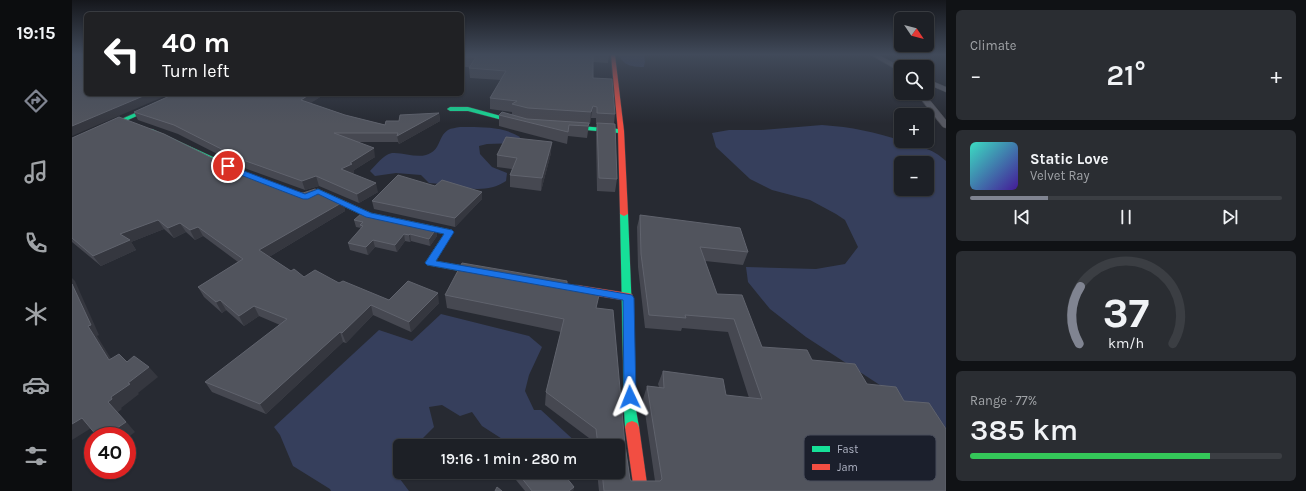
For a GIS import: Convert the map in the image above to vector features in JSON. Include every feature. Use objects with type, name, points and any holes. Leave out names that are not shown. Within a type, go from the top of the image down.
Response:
[{"type":"street","points":[[615,78],[621,131],[628,298],[630,410],[641,491]]},
{"type":"street","points":[[934,84],[946,90]]},
{"type":"street","points":[[72,143],[178,96]]},
{"type":"street","points":[[926,100],[946,125]]},
{"type":"street","points":[[934,100],[946,115]]},
{"type":"street","points":[[450,109],[468,109],[528,125]]},
{"type":"street","points":[[123,120],[173,138],[241,173],[263,181]]},
{"type":"street","points":[[558,127],[621,131]]},
{"type":"street","points":[[298,194],[306,197],[318,191],[369,215],[449,232],[430,263],[491,274]]},
{"type":"street","points":[[567,287],[628,298]]},
{"type":"water","points":[[822,125],[863,130],[894,139],[894,148],[926,148],[936,153],[946,161],[946,435],[886,389],[806,337],[770,309],[748,282],[746,267],[816,269],[845,264],[858,247],[845,220],[836,214],[810,200],[772,190],[750,179],[716,147],[712,133],[729,130],[761,130]]},
{"type":"water","points":[[460,127],[499,129],[513,133],[520,137],[518,143],[487,144],[479,146],[480,154],[492,167],[507,173],[506,181],[497,186],[478,189],[429,183],[421,175],[396,173],[375,176],[370,171],[383,158],[392,153],[422,156],[431,153],[437,147],[442,136],[449,129]]},
{"type":"water","points":[[441,314],[529,336],[542,347],[529,375],[525,391],[534,410],[541,410],[573,439],[502,439],[482,426],[472,412],[460,416],[442,405],[429,407],[434,427],[422,439],[393,439],[393,479],[400,479],[409,491],[331,491],[293,466],[280,435],[274,427],[379,330],[412,341]]},
{"type":"building","points":[[72,78],[84,78],[84,96],[143,96],[72,126]]},
{"type":"building","points":[[502,78],[612,79],[615,114],[597,113],[597,107],[593,106],[591,112],[528,108],[512,104],[517,101],[490,98]]},
{"type":"building","points":[[170,96],[307,96],[301,100],[345,115],[385,125],[386,121],[399,121],[400,115],[439,113],[397,136],[398,133],[334,133],[374,148],[350,163],[352,164],[341,169],[376,183],[357,194],[316,176],[302,181],[243,160],[174,125],[134,112]]},
{"type":"building","points":[[502,112],[527,119],[589,123],[588,126],[569,125],[568,132],[499,115]]},
{"type":"building","points":[[119,117],[164,134],[232,168],[298,192],[303,193],[315,189],[343,202],[259,250],[291,271],[294,269],[304,277],[315,270],[339,283],[343,281],[389,300],[408,281],[438,293],[409,322],[371,305],[342,333],[340,332],[260,404],[205,382],[287,319],[254,306],[239,316],[220,300],[216,302],[198,287],[243,259],[198,227],[190,230],[180,223],[168,228],[158,220],[120,234],[130,240],[93,256],[72,238],[72,138]]},
{"type":"building","points":[[597,123],[615,124],[617,179],[599,178]]},
{"type":"building","points":[[506,137],[552,142],[542,178],[510,175],[517,158],[497,155]]},
{"type":"building","points":[[398,175],[435,186],[442,180],[482,192],[455,218],[372,201]]},
{"type":"building","points":[[362,213],[436,229],[429,239],[404,234],[395,245],[373,240],[366,247],[348,243],[363,226],[360,225],[363,222],[354,220]]},
{"type":"building","points":[[640,215],[740,228],[748,252],[700,247],[717,294],[742,295],[762,347],[807,350],[812,360],[855,364],[867,384],[896,387],[904,401],[929,403],[946,429],[946,491],[604,491],[603,479],[625,479],[625,445],[631,481],[660,481],[662,479],[647,386],[664,388],[663,371],[723,379],[726,395],[762,399],[734,319],[685,315],[686,318],[649,315],[641,254]]},
{"type":"building","points":[[462,263],[567,281],[567,284],[600,291],[596,308],[613,310],[624,439],[597,439],[596,429],[546,392],[564,319],[445,295]]},
{"type":"building","points":[[72,284],[91,325],[88,326],[109,360],[119,354],[127,362],[134,356],[149,367],[128,383],[130,384],[111,397],[112,399],[108,402],[126,422],[118,427],[90,427],[82,418],[72,424]]},
{"type":"building","points":[[523,479],[568,479],[574,487],[569,491],[532,491]]},
{"type":"building","points":[[497,487],[502,491],[495,491]]},
{"type":"traffic: fast","points":[[72,143],[178,96]]},
{"type":"traffic: fast","points":[[450,109],[468,109],[521,123]]},
{"type":"traffic: fast","points":[[566,127],[619,131]]},
{"type":"traffic: fast","points":[[150,130],[255,178]]},
{"type":"traffic: fast","points":[[306,197],[318,191],[369,215],[449,232],[430,263],[482,272]]},
{"type":"traffic: fast","points":[[624,214],[630,410],[632,427]]},
{"type":"traffic: jam","points":[[615,78],[621,131],[624,214]]},
{"type":"traffic: jam","points":[[577,289],[628,297]]},
{"type":"traffic: jam","points":[[632,427],[641,491]]},
{"type":"route","points":[[228,166],[241,173],[306,197],[318,191],[369,215],[449,232],[430,263],[628,298],[630,397]]}]
